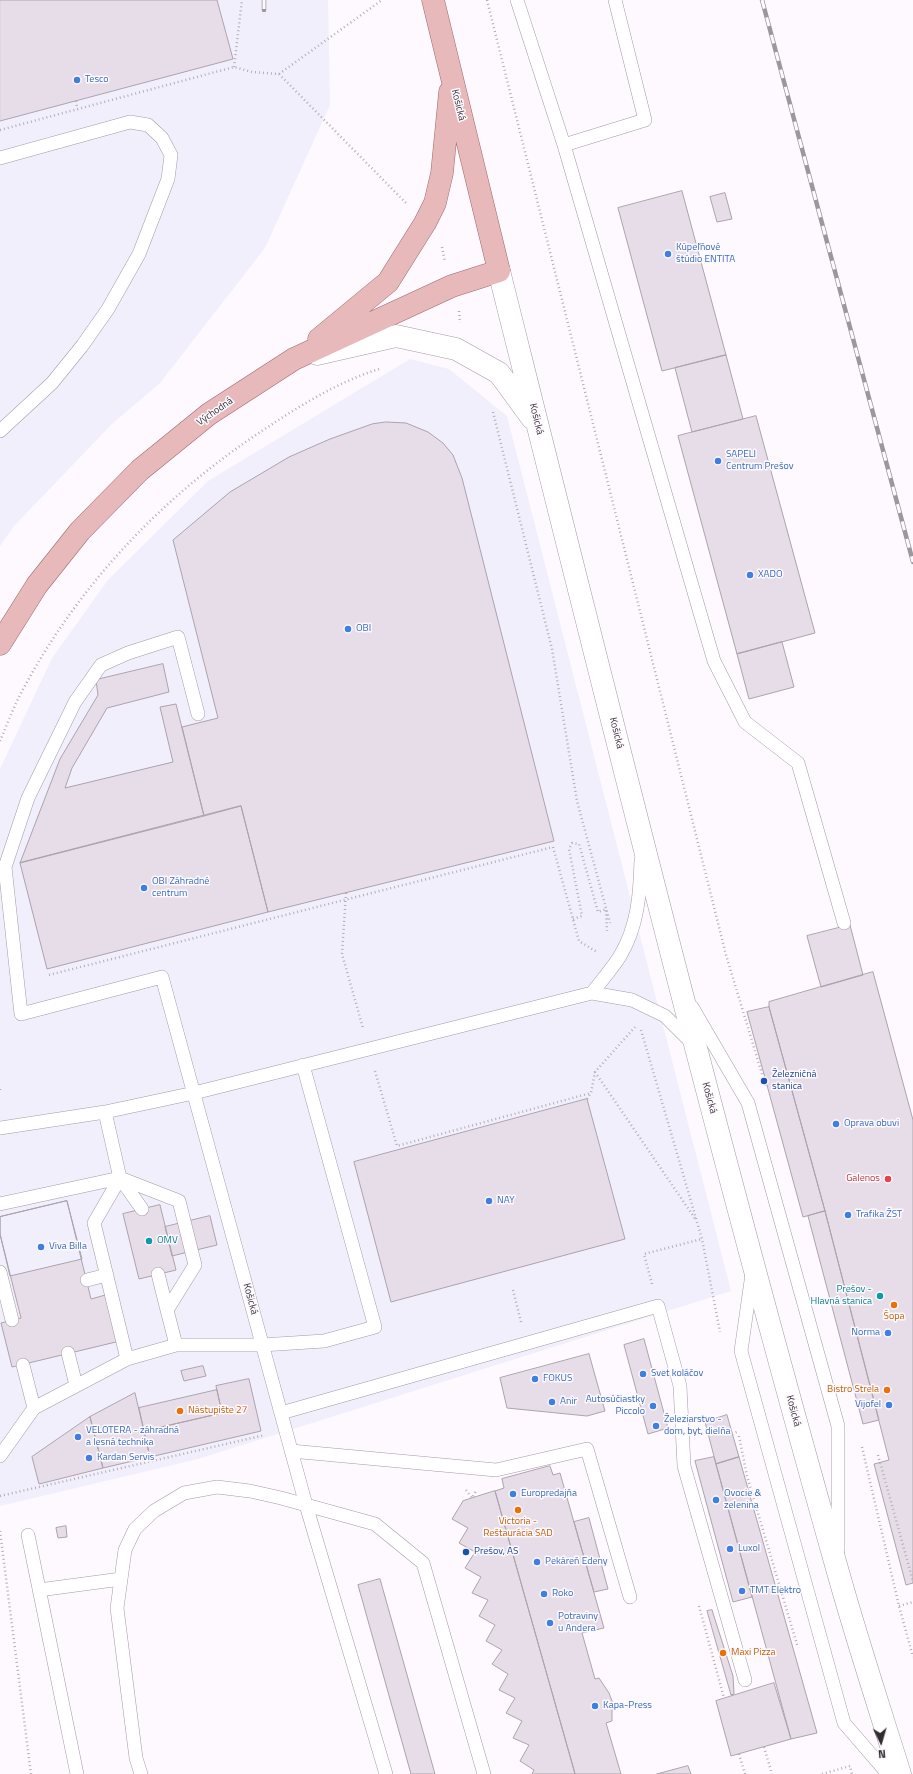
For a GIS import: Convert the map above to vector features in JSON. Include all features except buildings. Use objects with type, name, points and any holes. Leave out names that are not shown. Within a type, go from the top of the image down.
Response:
[{"type":"main road","name":"Košická","points":[[433,0],[499,271]]},
{"type":"main road","points":[[294,359],[388,282],[424,223],[435,203],[442,173],[452,77]]},
{"type":"main road","name":"Východná","points":[[0,644],[37,585],[80,531],[140,470],[209,414],[294,359],[452,286],[499,271]]},
{"type":"street","name":"Košická","points":[[499,271],[695,1046],[753,1265],[839,1576],[900,1774]]},
{"type":"street","points":[[294,359],[396,336],[456,349],[498,373],[538,428]]},
{"type":"lane","points":[[517,0],[564,145],[714,661],[745,722],[798,762],[844,923]]},
{"type":"lane","points":[[564,145],[645,120],[615,0]]},
{"type":"lane","points":[[0,158],[130,122],[148,125],[162,138],[171,155],[168,179],[139,254],[108,309],[82,346],[52,383],[0,431]]},
{"type":"lane","points":[[194,1093],[162,977],[22,1014],[5,867],[28,798],[75,702],[101,665],[128,653],[178,637],[198,714]]},
{"type":"lane","name":"Košická","points":[[592,993],[620,956],[631,933],[640,899],[642,838]]},
{"type":"lane","points":[[680,987],[748,1103],[838,1426],[839,1576]]},
{"type":"lane","name":"Košická","points":[[0,1128],[105,1112],[194,1093],[592,993],[632,1000],[666,1016],[695,1046]]},
{"type":"lane","points":[[0,1456],[34,1408],[127,1359],[176,1345],[262,1345],[324,1341],[375,1327],[303,1065]]},
{"type":"lane","name":"Košická","points":[[194,1093],[306,1505],[386,1774]]},
{"type":"lane","points":[[105,1112],[120,1178],[142,1209]]},
{"type":"lane","points":[[120,1178],[94,1223],[127,1359]]},
{"type":"lane","points":[[0,1204],[120,1178],[180,1201],[195,1265],[167,1310]]},
{"type":"lane","points":[[753,1265],[741,1351],[844,1723],[888,1774]]},
{"type":"lane","points":[[0,1272],[11,1298],[12,1320]]},
{"type":"lane","points":[[158,1274],[176,1345]]},
{"type":"lane","points":[[87,1280],[107,1275]]},
{"type":"lane","points":[[281,1413],[658,1306],[680,1386],[684,1466],[745,1680]]},
{"type":"lane","points":[[68,1353],[76,1385]]},
{"type":"lane","points":[[23,1365],[34,1408]]},
{"type":"lane","points":[[291,1451],[496,1470],[587,1448],[630,1597]]},
{"type":"lane","points":[[141,1774],[136,1758],[117,1608],[125,1550],[135,1529],[154,1511],[184,1493],[217,1487],[250,1491],[374,1524],[423,1563],[484,1774]]},
{"type":"lane","points":[[28,1536],[76,1774]]},
{"type":"lane","points":[[39,1590],[121,1579]]},
{"type":"path","points":[[234,67],[242,0]]},
{"type":"path","points":[[0,130],[234,67],[252,72],[279,74],[382,0]]},
{"type":"path","points":[[487,0],[726,955],[744,1015]]},
{"type":"path","points":[[279,74],[412,208]]},
{"type":"path","points":[[76,101],[78,109]]},
{"type":"path","points":[[0,741],[19,698],[49,644],[86,591],[118,552],[155,515],[235,448],[291,412],[342,385],[383,368]]},
{"type":"path","points":[[492,407],[552,649],[577,801],[620,956]]},
{"type":"path","points":[[573,919],[582,916],[569,849],[572,843],[578,844],[598,912],[606,910]]},
{"type":"path","points":[[49,974],[553,847],[578,941],[601,954]]},
{"type":"path","points":[[346,893],[342,954],[397,1146],[592,1093]]},
{"type":"path","points":[[606,910],[607,932]]},
{"type":"path","points":[[588,1099],[592,1093],[595,1072],[639,1022],[702,1239],[721,1337]]},
{"type":"path","points":[[595,1072],[697,1223]]},
{"type":"path","points":[[658,1306],[644,1254],[702,1239]]},
{"type":"path","points":[[513,1290],[527,1343]]},
{"type":"path","points":[[737,1424],[747,1476],[799,1652]]},
{"type":"path","points":[[0,1496],[286,1430]]},
{"type":"path","points":[[732,1434],[739,1431]]},
{"type":"path","points":[[878,1455],[913,1581]]},
{"type":"path","points":[[743,1472],[747,1476]]},
{"type":"path","points":[[0,1531],[31,1774]]},
{"type":"path","points":[[899,1606],[913,1602]]},
{"type":"path","points":[[764,1747],[772,1774]]},
{"type":"path","points":[[739,1754],[745,1774]]},
{"type":"path","points":[[845,1760],[850,1766],[852,1774]]},
{"type":"path","points":[[822,1774],[850,1766]]},
{"type":"shaded area","points":[[0,0],[328,0],[330,105],[265,248],[160,383],[112,424],[14,526],[0,546]]},
{"type":"shaded area","points":[[410,359],[449,369],[507,416],[731,1291],[198,1459],[0,1506],[0,769],[52,658],[108,580],[208,481]]},
{"type":"railway","points":[[264,0],[264,10]]},
{"type":"railway","points":[[762,0],[913,562]]},
{"type":"place","name":"Tesco","points":[[77,80]]},
{"type":"place","name":"Kúpeľňové štúdio ENTITA","points":[[668,254]]},
{"type":"place","name":"SAPELI Centrum Prešov","points":[[718,461]]},
{"type":"place","name":"XADO","points":[[750,575]]},
{"type":"place","name":"OBI","points":[[348,629]]},
{"type":"place","name":"OBI Záhradné centrum","points":[[144,888]]},
{"type":"place","name":"Železničná stanica","points":[[764,1081]]},
{"type":"place","name":"Oprava obuvi","points":[[836,1124]]},
{"type":"place","name":"Galenos","points":[[888,1179]]},
{"type":"place","name":"NAY","points":[[489,1201]]},
{"type":"place","name":"Trafika ŽST","points":[[848,1215]]},
{"type":"place","name":"OMV","points":[[149,1241]]},
{"type":"place","name":"Viva Billa","points":[[41,1247]]},
{"type":"place","name":"Prešov - Hlavná stanica","points":[[880,1296]]},
{"type":"place","name":"Šopa","points":[[894,1305]]},
{"type":"place","name":"Norma","points":[[888,1333]]},
{"type":"place","name":"Svet koláčov","points":[[643,1374]]},
{"type":"place","name":"FOKUS","points":[[535,1379]]},
{"type":"place","name":"Bistro Strela","points":[[887,1390]]},
{"type":"place","name":"Anir","points":[[552,1402]]},
{"type":"place","name":"Vijofel","points":[[889,1405]]},
{"type":"place","name":"Autosúčiastky Piccolo","points":[[653,1406]]},
{"type":"place","name":"Nástupište 27","points":[[180,1411]]},
{"type":"place","name":"Železiarstvo - dom, byt, dielňa","points":[[656,1426]]},
{"type":"place","name":"VELOTERA - záhradná a lesná technika","points":[[78,1437]]},
{"type":"place","name":"Kardan Servis","points":[[89,1458]]},
{"type":"place","name":"Europredajňa","points":[[513,1494]]},
{"type":"place","name":"Ovocie & zelenina","points":[[716,1500]]},
{"type":"place","name":"Victoria - Reštaurácia SAD","points":[[518,1510]]},
{"type":"place","name":"Luxol","points":[[730,1549]]},
{"type":"place","name":"Prešov, AS","points":[[466,1552]]},
{"type":"place","name":"Pekáreň Edeny","points":[[537,1562]]},
{"type":"place","name":"TMT Elektro","points":[[742,1591]]},
{"type":"place","name":"Roko","points":[[544,1594]]},
{"type":"place","name":"Potraviny u Andera","points":[[550,1623]]},
{"type":"place","name":"Maxi Pizza","points":[[723,1653]]},
{"type":"place","name":"Kapa-Press","points":[[595,1706]]}]
